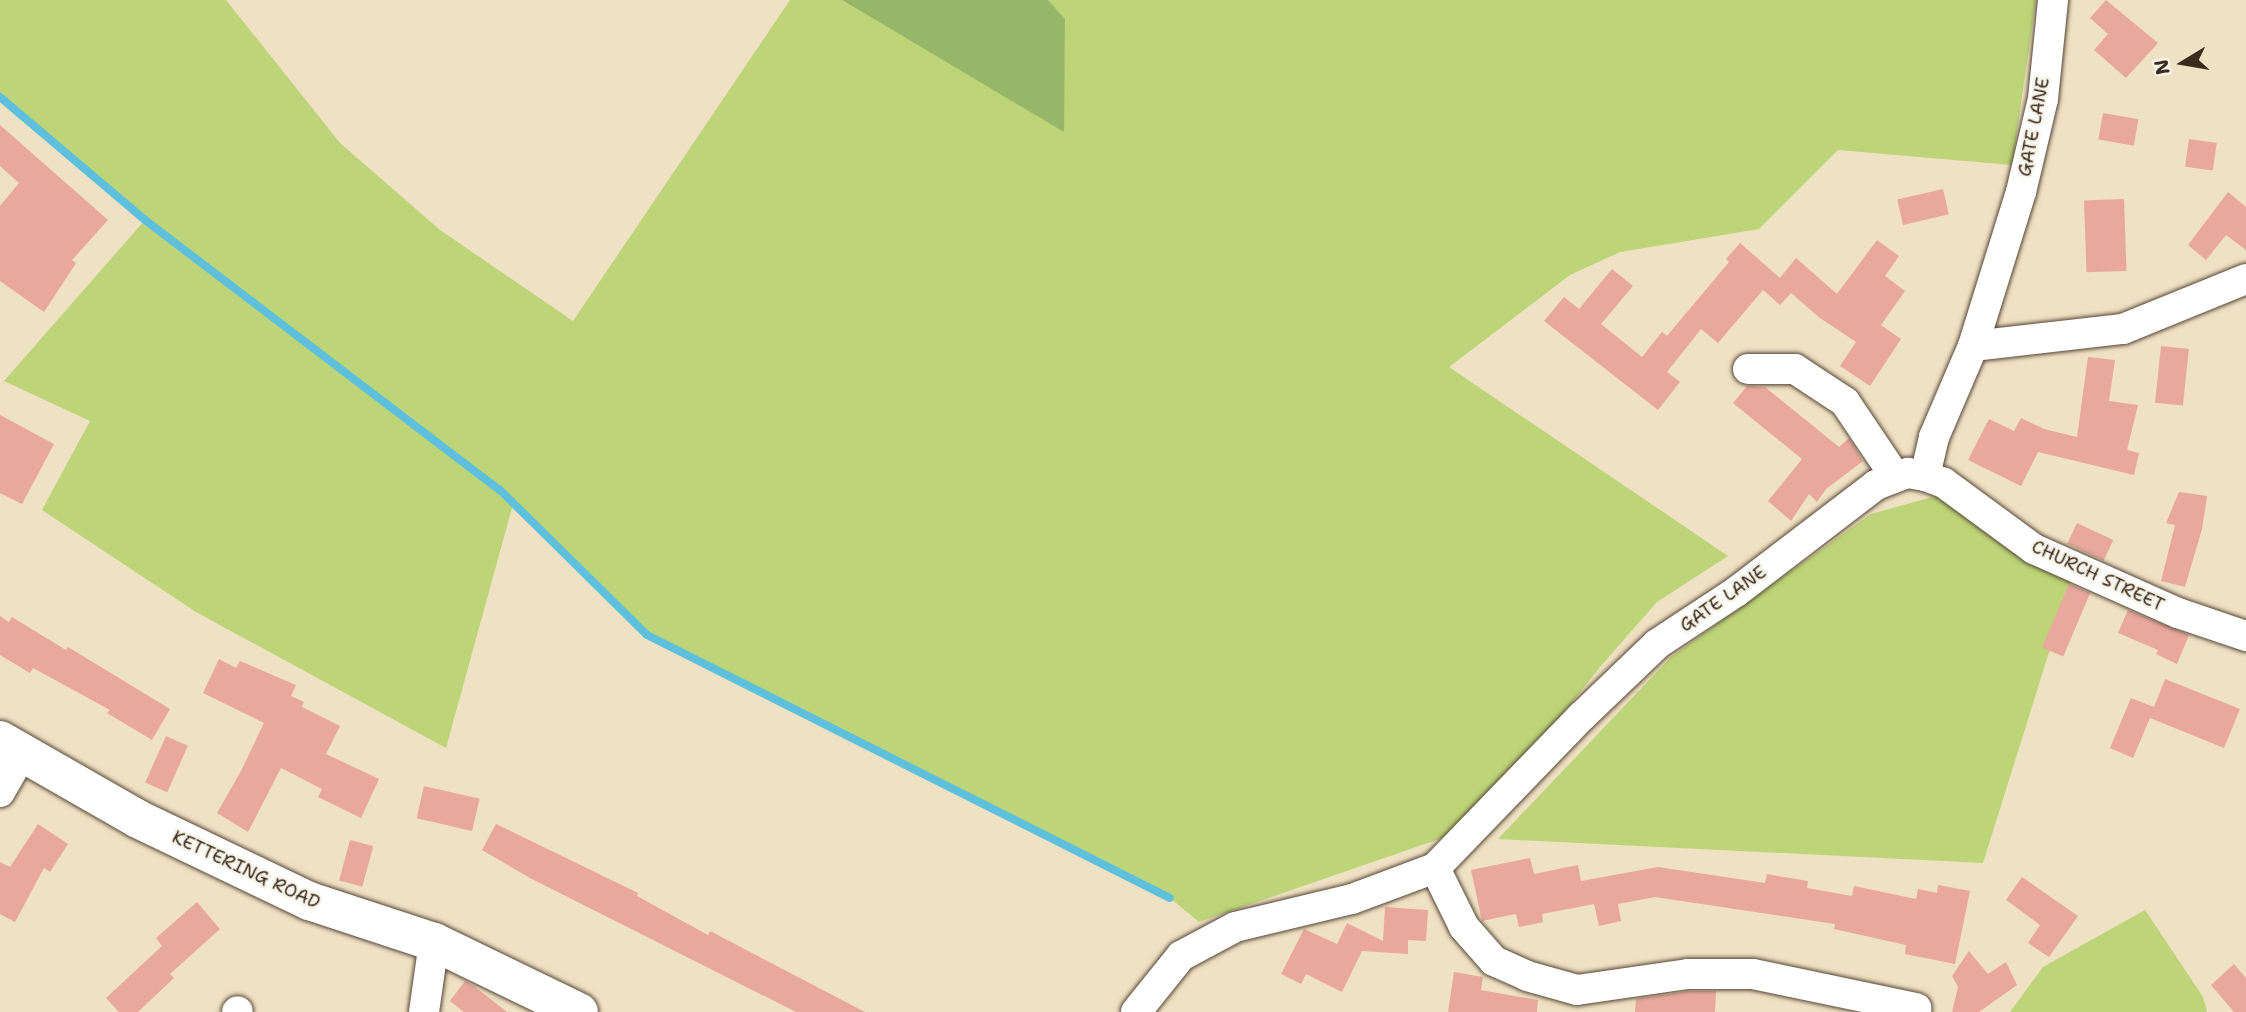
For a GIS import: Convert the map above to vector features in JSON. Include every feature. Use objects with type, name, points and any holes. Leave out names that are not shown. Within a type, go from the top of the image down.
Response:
[{"type":"street","name":"GATE LANE","points":[[1925,476],[1934,437],[1973,346],[2004,257],[2040,113],[2053,0]]},
{"type":"street","points":[[1973,346],[2123,329],[2246,279]]},
{"type":"street","points":[[1748,369],[1795,369],[1844,402],[1895,475],[1908,473],[1925,476]]},
{"type":"street","name":"GATE LANE","points":[[1136,1012],[1181,956],[1235,927],[1352,899],[1435,868],[1581,717],[1657,644],[1736,592],[1876,485],[1895,475]]},
{"type":"street","name":"CHURCH STREET","points":[[1925,476],[1944,483],[2034,549],[2178,613],[2246,636]]},
{"type":"street","points":[[0,792],[12,746]]},
{"type":"street","name":"KETTERING ROAD","points":[[12,746],[138,819],[309,901],[434,942],[579,1012]]},
{"type":"street","points":[[1435,868],[1464,927],[1494,961],[1527,976],[1577,990],[1688,974],[1753,974],[1843,1003],[1916,1008]]},
{"type":"street","points":[[424,1012],[434,942]]},
{"type":"green space","points":[[0,0],[226,0],[340,143],[440,230],[573,321],[790,0],[842,0],[1063,131],[1065,19],[1048,0],[2036,0],[2012,165],[1838,150],[1759,229],[1620,252],[1570,275],[1449,367],[1728,556],[1657,602],[1600,667],[1523,764],[1448,836],[1199,922],[1170,898],[647,635],[513,504],[446,748],[196,612],[42,510],[90,421],[4,381],[145,220],[0,97]]},
{"type":"green space","points":[[842,0],[1048,0],[1065,19],[1064,132]]},
{"type":"green space","points":[[1943,494],[2072,579],[1983,863],[1498,839],[1671,657],[1871,514]]},
{"type":"green space","points":[[2145,910],[2203,997],[2207,1012],[2010,1012],[2043,967]]},
{"type":"building","points":[[2106,0],[2158,43],[2126,78],[2094,50],[2108,34],[2090,18]]},
{"type":"building","points":[[2103,113],[2138,119],[2134,146],[2098,140]]},
{"type":"building","points":[[0,125],[108,220],[72,260],[76,263],[44,312],[0,281],[0,206],[19,183],[0,166]]},
{"type":"building","points":[[2189,139],[2217,143],[2213,171],[2185,167]]},
{"type":"building","points":[[1943,189],[1949,214],[1903,225],[1897,200]]},
{"type":"building","points":[[2228,192],[2246,207],[2246,250],[2226,235],[2206,260],[2188,245]]},
{"type":"building","points":[[2124,199],[2127,271],[2087,272],[2084,200]]},
{"type":"building","points":[[1877,240],[1899,256],[1885,276],[1905,291],[1881,325],[1901,339],[1870,386],[1840,366],[1856,342],[1820,318],[1791,293],[1780,305],[1763,290],[1718,343],[1701,329],[1667,372],[1680,382],[1658,410],[1544,321],[1564,297],[1579,309],[1612,269],[1633,286],[1601,324],[1642,357],[1662,332],[1667,336],[1729,262],[1726,259],[1740,243],[1780,278],[1796,258],[1837,294]]},
{"type":"building","points":[[2161,346],[2189,349],[2183,406],[2155,403]]},
{"type":"building","points":[[2088,357],[2115,360],[2109,401],[2138,405],[2127,450],[2139,453],[2134,475],[2038,452],[2021,486],[1968,460],[1989,419],[2014,431],[2021,418],[2044,429],[2077,437]]},
{"type":"building","points":[[1747,386],[1765,387],[1839,447],[1849,438],[1863,461],[1826,489],[1817,502],[1809,494],[1791,521],[1768,501],[1802,459],[1733,403]]},
{"type":"building","points":[[0,415],[54,444],[22,504],[0,493]]},
{"type":"building","points":[[2179,492],[2207,496],[2202,529],[2185,587],[2161,581],[2175,525],[2166,523]]},
{"type":"building","points":[[2077,523],[2113,540],[2104,561],[2067,544]]},
{"type":"building","points":[[2069,584],[2090,593],[2063,657],[2042,648]]},
{"type":"building","points":[[2128,610],[2189,635],[2177,664],[2156,654],[2158,650],[2118,633]]},
{"type":"building","points":[[0,616],[9,622],[12,617],[66,650],[68,647],[170,709],[152,740],[107,713],[110,710],[33,668],[30,673],[0,655]]},
{"type":"building","points":[[219,659],[236,668],[240,661],[296,685],[291,696],[304,702],[302,707],[340,726],[326,754],[379,779],[361,818],[318,797],[322,789],[281,768],[248,832],[217,813],[264,723],[203,693]]},
{"type":"building","points":[[2165,679],[2240,709],[2224,748],[2150,718],[2133,758],[2110,748],[2131,698],[2154,707]]},
{"type":"building","points":[[166,736],[188,746],[167,792],[145,783]]},
{"type":"building","points":[[424,786],[480,799],[472,831],[417,818]]},
{"type":"building","points":[[38,824],[68,844],[50,872],[44,868],[15,922],[0,914],[0,862],[10,867]]},
{"type":"building","points":[[496,824],[638,893],[637,896],[708,935],[710,931],[865,1012],[796,1012],[530,878],[482,850]]},
{"type":"building","points":[[350,840],[373,846],[362,887],[339,881]]},
{"type":"building","points":[[1530,858],[1534,874],[1578,865],[1581,881],[1658,867],[1765,883],[1767,874],[1808,881],[1807,888],[1852,896],[1854,886],[1916,899],[1918,889],[1937,893],[1938,885],[1970,891],[1955,964],[1905,954],[1906,945],[1834,929],[1835,924],[1655,897],[1618,904],[1621,921],[1599,926],[1594,904],[1542,914],[1543,922],[1519,927],[1516,914],[1482,921],[1471,870]]},
{"type":"building","points":[[2022,877],[2078,916],[2049,957],[2028,943],[2040,925],[2006,900]]},
{"type":"building","points":[[197,902],[220,929],[170,974],[174,978],[138,1012],[119,1012],[106,998],[162,946],[156,938]]},
{"type":"building","points":[[1385,907],[1428,910],[1426,941],[1408,940],[1408,954],[1362,951],[1342,992],[1306,974],[1301,984],[1281,974],[1304,929],[1337,944],[1347,923],[1383,941]]},
{"type":"building","points":[[1969,951],[1988,974],[2006,962],[2017,985],[1979,1012],[1952,1012],[1958,987],[1952,976]]},
{"type":"building","points":[[2234,964],[2246,978],[2246,1012],[2234,1012],[2211,985]]},
{"type":"building","points":[[1454,972],[1483,977],[1481,990],[1538,1000],[1537,1012],[1448,1012]]},
{"type":"building","points":[[465,981],[507,1012],[464,1012],[450,1001]]},
{"type":"building","points":[[1689,991],[1716,991],[1715,1012],[1635,1012],[1636,999]]},
{"type":"waterway","points":[[0,97],[145,220],[500,490],[647,635],[1170,898]]}]
